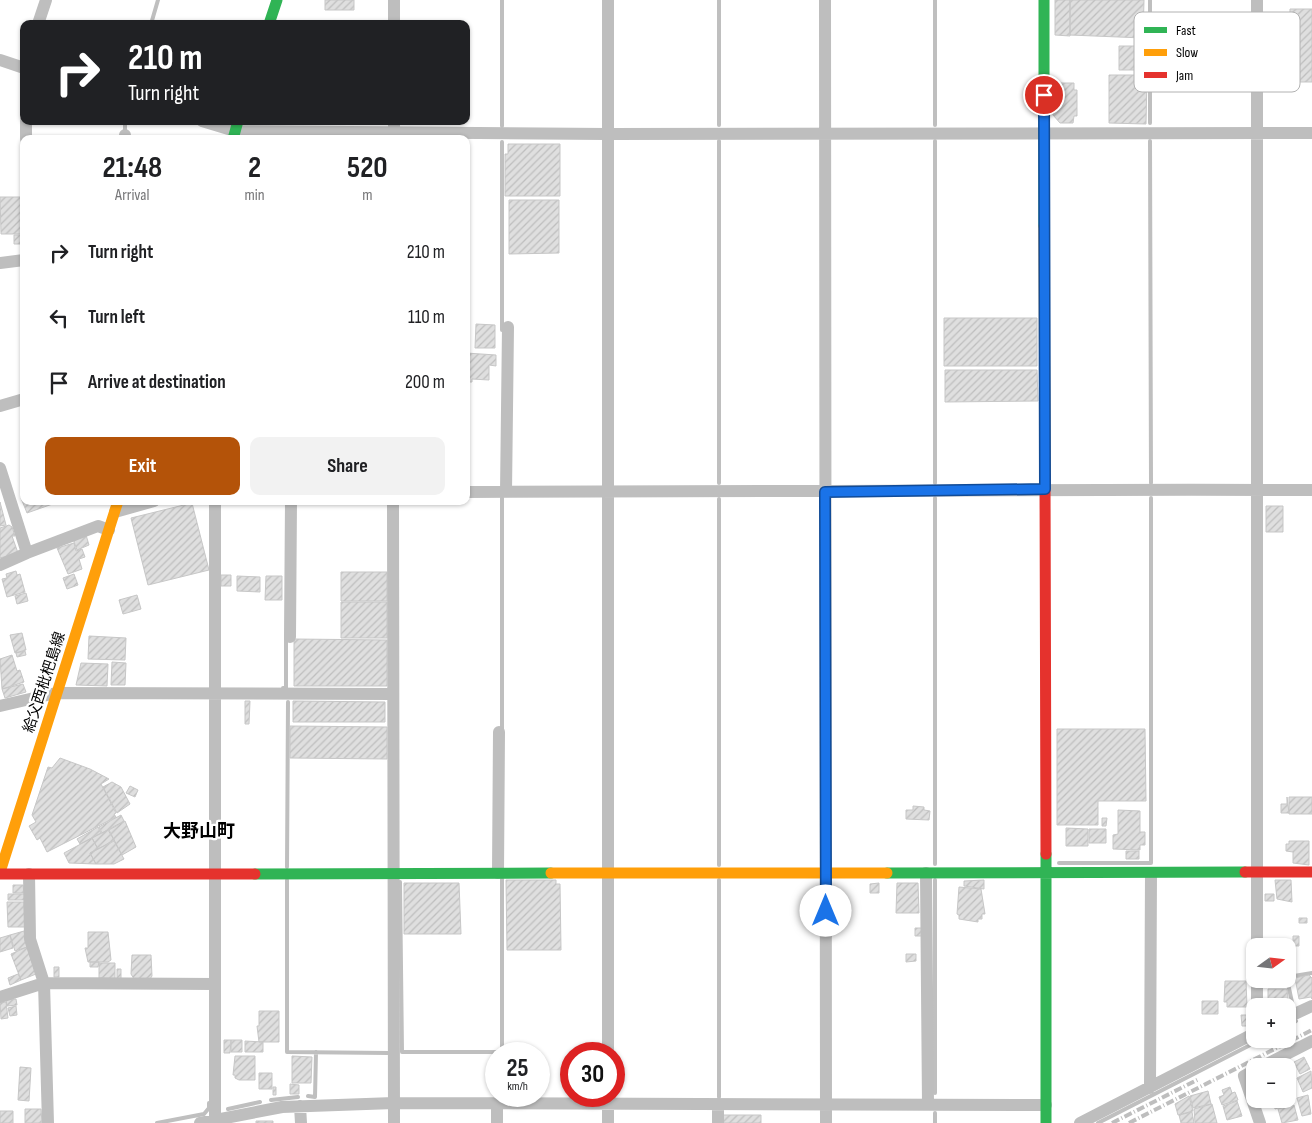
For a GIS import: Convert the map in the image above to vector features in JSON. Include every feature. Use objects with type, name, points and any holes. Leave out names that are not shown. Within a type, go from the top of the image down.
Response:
[{"type":"street","points":[[39,20],[46,0]]},
{"type":"street","points":[[270,20],[277,0]]},
{"type":"street","points":[[394,0],[394,20]]},
{"type":"street","points":[[608,0],[608,1042]]},
{"type":"street","points":[[825,0],[826,1123]]},
{"type":"street","points":[[1044,0],[1046,1123]]},
{"type":"street","points":[[0,60],[20,67]]},
{"type":"street","points":[[1257,92],[1257,938]]},
{"type":"street","points":[[217,125],[236,130],[607,134],[1312,133]]},
{"type":"street","points":[[0,263],[20,260]]},
{"type":"street","points":[[506,492],[508,326]]},
{"type":"street","points":[[0,406],[20,400]]},
{"type":"street","points":[[0,468],[26,553]]},
{"type":"street","points":[[470,492],[825,492],[1045,489],[1312,490]]},
{"type":"street","points":[[215,505],[216,1120]]},
{"type":"street","points":[[290,637],[291,505]]},
{"type":"street","points":[[393,505],[394,1123]]},
{"type":"street","name":"給父西枇杷島線","points":[[0,873],[116,506]]},
{"type":"street","points":[[0,565],[26,553],[98,526],[109,530]]},
{"type":"street","points":[[0,706],[56,693],[393,694]]},
{"type":"street","points":[[498,873],[499,732]]},
{"type":"street","points":[[926,872],[928,1104]]},
{"type":"street","points":[[0,873],[1312,872]]},
{"type":"street","points":[[1150,1088],[1151,873]]},
{"type":"street","points":[[29,874],[30,939],[44,983],[48,1123]]},
{"type":"street","points":[[0,997],[44,983],[215,984]]},
{"type":"street","points":[[1296,1014],[1312,1006]]},
{"type":"street","points":[[1080,1123],[1246,1038]]},
{"type":"street","points":[[1279,1058],[1312,1041]]},
{"type":"street","points":[[625,1101],[718,1104],[1046,1105]]},
{"type":"street","points":[[200,1123],[300,1106],[485,1104]]},
{"type":"street","points":[[718,1104],[718,1123]]},
{"type":"street","points":[[300,1106],[301,1123]]},
{"type":"street","points":[[497,1107],[497,1123]]},
{"type":"street","points":[[608,1107],[608,1123]]},
{"type":"street","points":[[1255,1108],[1260,1123]]},
{"type":"building","points":[[325,0],[354,0],[354,10],[325,10]]},
{"type":"building","points":[[1055,0],[1070,0],[1070,36],[1055,35]]},
{"type":"building","points":[[1070,0],[1144,0],[1144,12],[1134,12],[1134,38],[1070,35]]},
{"type":"building","points":[[1290,9],[1312,9],[1312,82],[1300,82],[1300,12],[1290,12]]},
{"type":"building","points":[[1119,46],[1134,46],[1134,70],[1119,70]]},
{"type":"building","points":[[1109,75],[1134,75],[1134,92],[1147,92],[1146,124],[1109,123]]},
{"type":"building","points":[[1054,83],[1074,83],[1074,90],[1077,90],[1077,116],[1074,116],[1073,123],[1060,123],[1053,115]]},
{"type":"building","points":[[508,144],[560,144],[560,196],[505,196],[505,154],[508,154]]},
{"type":"building","points":[[0,197],[20,197],[20,234],[1,234]]},
{"type":"building","points":[[509,200],[559,200],[559,253],[509,254]]},
{"type":"building","points":[[14,235],[20,235],[20,244],[14,244]]},
{"type":"building","points":[[944,318],[1037,318],[1037,366],[944,366]]},
{"type":"building","points":[[476,324],[495,325],[495,348],[475,348]]},
{"type":"building","points":[[470,353],[496,355],[496,366],[489,365],[489,380],[472,379],[472,382],[470,382]]},
{"type":"building","points":[[945,370],[1037,370],[1038,401],[945,402]]},
{"type":"building","points":[[0,502],[6,525],[0,526]]},
{"type":"building","points":[[24,505],[50,505],[27,513]]},
{"type":"building","points":[[184,505],[193,505],[209,570],[148,585],[131,518]]},
{"type":"building","points":[[1266,506],[1283,506],[1283,532],[1266,532]]},
{"type":"building","points":[[9,525],[12,527],[15,536],[12,536],[18,553],[0,558],[0,528]]},
{"type":"building","points":[[86,535],[89,545],[77,550],[73,539]]},
{"type":"building","points":[[74,543],[76,551],[82,549],[85,557],[79,559],[82,569],[68,574],[57,548]]},
{"type":"building","points":[[16,571],[17,575],[20,574],[25,592],[7,597],[2,579],[7,578],[6,574]]},
{"type":"building","points":[[341,572],[387,572],[387,601],[341,601]]},
{"type":"building","points":[[74,574],[78,585],[67,589],[63,578]]},
{"type":"building","points":[[221,575],[231,575],[231,586],[221,586]]},
{"type":"building","points":[[237,576],[260,577],[260,592],[237,591]]},
{"type":"building","points":[[266,576],[282,576],[282,600],[265,600]]},
{"type":"building","points":[[26,593],[28,601],[17,604],[15,596]]},
{"type":"building","points":[[137,595],[141,609],[123,614],[119,600]]},
{"type":"building","points":[[341,602],[387,602],[387,638],[341,638]]},
{"type":"building","points":[[22,633],[26,650],[15,653],[10,635]]},
{"type":"building","points":[[89,636],[126,638],[125,660],[88,659]]},
{"type":"building","points":[[294,639],[387,640],[387,686],[294,686]]},
{"type":"building","points":[[25,651],[26,655],[17,657],[16,653]]},
{"type":"building","points":[[12,655],[17,671],[20,670],[24,682],[2,689],[0,659]]},
{"type":"building","points":[[112,662],[126,663],[125,685],[111,685]]},
{"type":"building","points":[[81,663],[108,664],[107,686],[76,685]]},
{"type":"building","points":[[23,684],[26,692],[5,698],[2,689]]},
{"type":"building","points":[[245,701],[250,701],[249,724],[245,724]]},
{"type":"building","points":[[293,701],[385,702],[385,722],[293,722]]},
{"type":"building","points":[[290,726],[387,727],[387,759],[290,758]]},
{"type":"building","points":[[1057,729],[1145,729],[1146,801],[1098,801],[1098,825],[1057,825]]},
{"type":"building","points":[[60,758],[90,769],[109,779],[101,784],[116,813],[114,814],[116,817],[47,852],[40,838],[37,840],[29,826],[36,822],[32,815],[48,767],[52,768]]},
{"type":"building","points":[[112,782],[121,787],[130,804],[117,813],[103,787]]},
{"type":"building","points":[[130,786],[138,790],[135,797],[126,793]]},
{"type":"building","points":[[1287,797],[1289,813],[1281,813],[1281,804],[1287,804]]},
{"type":"building","points":[[1289,797],[1312,797],[1312,814],[1289,814]]},
{"type":"building","points":[[913,806],[924,807],[924,810],[930,811],[929,820],[906,819],[906,810],[913,810]]},
{"type":"building","points":[[1118,810],[1140,811],[1140,832],[1145,832],[1145,845],[1140,845],[1140,850],[1113,849],[1113,835],[1118,834]]},
{"type":"building","points":[[121,815],[124,821],[102,833],[99,827]]},
{"type":"building","points":[[1102,818],[1107,818],[1106,826],[1102,826]]},
{"type":"building","points":[[125,821],[136,847],[122,855],[109,830]]},
{"type":"building","points":[[98,827],[101,833],[80,844],[77,839]]},
{"type":"building","points":[[1066,828],[1088,829],[1088,846],[1066,846]]},
{"type":"building","points":[[1089,829],[1106,829],[1106,843],[1089,843]]},
{"type":"building","points":[[108,830],[114,840],[98,849],[92,838]]},
{"type":"building","points":[[92,838],[98,849],[90,853],[96,864],[69,863],[64,853]]},
{"type":"building","points":[[114,841],[124,859],[114,864],[96,864],[90,853]]},
{"type":"building","points":[[1289,841],[1309,841],[1309,865],[1293,863],[1293,852],[1286,851],[1286,844],[1289,844]]},
{"type":"building","points":[[1126,851],[1139,851],[1139,859],[1126,859]]},
{"type":"building","points":[[506,880],[556,880],[556,884],[560,884],[561,950],[507,950]]},
{"type":"building","points":[[984,880],[984,889],[964,886],[964,881]]},
{"type":"building","points":[[1275,880],[1291,880],[1292,902],[1277,899]]},
{"type":"building","points":[[404,883],[459,883],[461,934],[404,934]]},
{"type":"building","points":[[879,883],[879,893],[870,893],[870,884]]},
{"type":"building","points":[[897,883],[918,883],[919,913],[896,913]]},
{"type":"building","points":[[13,885],[23,885],[24,893],[13,893]]},
{"type":"building","points":[[959,887],[981,889],[985,914],[982,914],[982,919],[978,919],[978,922],[959,919],[957,914]]},
{"type":"building","points":[[8,894],[25,894],[25,900],[8,900]]},
{"type":"building","points":[[1265,894],[1274,894],[1274,901],[1265,901]]},
{"type":"building","points":[[7,902],[24,902],[25,927],[8,927]]},
{"type":"building","points":[[1299,918],[1307,918],[1307,923],[1299,923]]},
{"type":"building","points":[[915,928],[923,928],[923,936],[915,936]]},
{"type":"building","points":[[24,931],[27,947],[15,951],[10,935]]},
{"type":"building","points":[[88,932],[108,932],[111,960],[108,962],[88,962],[85,948],[88,948]]},
{"type":"building","points":[[10,935],[13,948],[0,952],[0,938]]},
{"type":"building","points":[[1293,936],[1299,936],[1299,946],[1296,946],[1296,938],[1293,938]]},
{"type":"building","points":[[27,947],[36,974],[21,980],[11,954]]},
{"type":"building","points":[[906,954],[916,954],[916,961],[906,962]]},
{"type":"building","points":[[132,955],[151,955],[152,976],[150,979],[134,979],[131,974]]},
{"type":"building","points":[[90,962],[99,962],[98,967],[90,967]]},
{"type":"building","points":[[99,963],[115,963],[115,979],[99,978]]},
{"type":"building","points":[[54,967],[59,967],[59,977],[54,977]]},
{"type":"building","points":[[117,969],[121,969],[121,979],[117,979]]},
{"type":"building","points":[[18,974],[21,980],[10,985],[8,978]]},
{"type":"building","points":[[1309,975],[1312,978],[1312,999],[1311,997],[1299,999],[1296,978]]},
{"type":"building","points":[[1225,981],[1246,981],[1246,1007],[1227,1007],[1227,1002],[1224,1002]]},
{"type":"building","points":[[1268,989],[1287,989],[1288,998],[1268,998]]},
{"type":"building","points":[[16,999],[17,1005],[7,1006],[6,1000]]},
{"type":"building","points":[[1202,1001],[1218,1001],[1218,1014],[1202,1014]]},
{"type":"building","points":[[6,1002],[8,1018],[1,1019],[0,1003]]},
{"type":"building","points":[[16,1006],[17,1015],[10,1016],[8,1008]]},
{"type":"building","points":[[259,1011],[279,1011],[279,1042],[259,1042],[257,1026],[259,1026]]},
{"type":"building","points":[[1241,1015],[1246,1015],[1246,1026],[1242,1026]]},
{"type":"building","points":[[224,1040],[231,1040],[230,1053],[224,1053]]},
{"type":"building","points":[[231,1040],[242,1040],[242,1052],[231,1052]]},
{"type":"building","points":[[245,1041],[263,1042],[263,1052],[245,1052]]},
{"type":"building","points":[[235,1056],[255,1056],[255,1080],[239,1080],[235,1078],[235,1075],[233,1075]]},
{"type":"building","points":[[292,1056],[312,1057],[311,1083],[292,1083]]},
{"type":"building","points":[[1304,1057],[1310,1069],[1300,1074],[1296,1061]]},
{"type":"building","points":[[20,1067],[31,1068],[29,1101],[18,1100]]},
{"type":"building","points":[[1311,1071],[1312,1088],[1303,1092],[1297,1078]]},
{"type":"building","points":[[259,1073],[272,1073],[272,1089],[259,1089]]},
{"type":"building","points":[[290,1084],[299,1085],[299,1094],[290,1094]]},
{"type":"building","points":[[273,1087],[276,1087],[276,1095],[273,1095]]},
{"type":"building","points":[[1230,1087],[1232,1093],[1235,1092],[1238,1100],[1222,1105],[1219,1097],[1224,1095],[1222,1090]]},
{"type":"building","points":[[1208,1091],[1211,1104],[1193,1108],[1190,1096]]},
{"type":"building","points":[[1308,1095],[1311,1114],[1302,1116],[1297,1098]]},
{"type":"building","points":[[1189,1096],[1193,1111],[1178,1115],[1175,1104]]},
{"type":"building","points":[[1237,1101],[1242,1116],[1227,1120],[1223,1106]]},
{"type":"building","points":[[1212,1104],[1217,1123],[1195,1123],[1194,1109]]},
{"type":"building","points":[[1295,1108],[1298,1120],[1282,1123],[1278,1109]]},
{"type":"building","points":[[25,1109],[41,1109],[42,1123],[25,1123]]},
{"type":"building","points":[[0,1111],[13,1111],[13,1123],[0,1123]]},
{"type":"building","points":[[1192,1112],[1194,1123],[1181,1123],[1179,1115]]},
{"type":"building","points":[[722,1115],[761,1115],[761,1123],[722,1123]]},
{"type":"building","points":[[256,1121],[273,1121],[273,1123],[256,1123]]},
{"type":"waterway","points":[[152,20],[158,0]]},
{"type":"waterway","points":[[502,0],[502,126]]},
{"type":"waterway","points":[[719,0],[719,125]]},
{"type":"waterway","points":[[935,0],[935,125]]},
{"type":"waterway","points":[[1150,0],[1150,12]]},
{"type":"waterway","points":[[1150,92],[1150,123]]},
{"type":"waterway","points":[[125,125],[125,131]]},
{"type":"waterway","points":[[719,141],[719,483]]},
{"type":"waterway","points":[[935,141],[935,483]]},
{"type":"waterway","points":[[1150,141],[1151,483]]},
{"type":"waterway","points":[[502,142],[502,330]]},
{"type":"waterway","points":[[502,498],[502,730]]},
{"type":"waterway","points":[[935,498],[935,864]]},
{"type":"waterway","points":[[1151,498],[1151,863]]},
{"type":"waterway","points":[[719,499],[719,865]]},
{"type":"waterway","points":[[283,688],[286,688],[286,638]]},
{"type":"waterway","points":[[287,867],[288,702]]},
{"type":"waterway","points":[[1059,863],[1151,863]]},
{"type":"waterway","points":[[502,879],[502,1042]]},
{"type":"waterway","points":[[287,880],[287,1052],[389,1053]]},
{"type":"waterway","points":[[719,880],[719,1097]]},
{"type":"waterway","points":[[935,880],[935,1093]]},
{"type":"waterway","points":[[400,882],[402,1052],[485,1052]]},
{"type":"waterway","points":[[1296,976],[1312,973]]},
{"type":"waterway","points":[[1289,988],[1291,998]]},
{"type":"waterway","points":[[1098,1123],[1246,1047]]},
{"type":"waterway","points":[[308,1096],[315,1097],[316,1052]]},
{"type":"waterway","points":[[271,1100],[298,1097]]},
{"type":"waterway","points":[[228,1109],[260,1102]]},
{"type":"waterway","points":[[157,1123],[204,1114],[209,1108],[209,1103]]},
{"type":"waterway","points":[[935,1113],[935,1123]]},
{"type":"railway","points":[[1129,1123],[1312,1030]]},
{"type":"railway","points":[[1112,1123],[1199,1079]]},
{"type":"traffic: fast","points":[[270,20],[277,0]]},
{"type":"traffic: fast","points":[[1044,0],[1044,226]]},
{"type":"traffic: fast","points":[[234,135],[237,125]]},
{"type":"traffic: fast","points":[[1046,854],[1046,1123]]},
{"type":"traffic: fast","points":[[887,873],[1245,872]]},
{"type":"traffic: fast","points":[[255,874],[551,873]]},
{"type":"traffic: slow","points":[[1044,226],[1045,475]]},
{"type":"traffic: slow","points":[[0,872],[117,505]]},
{"type":"traffic: slow","points":[[551,873],[887,873]]},
{"type":"traffic: jam","points":[[1045,475],[1046,854]]},
{"type":"traffic: jam","points":[[1245,872],[1312,872]]},
{"type":"traffic: jam","points":[[0,874],[255,874]]},
{"type":"district","name":"大野山町","points":[[199,831]]},
{"type":"route","points":[[826,911],[825,492],[1045,489],[1044,95]]}]
